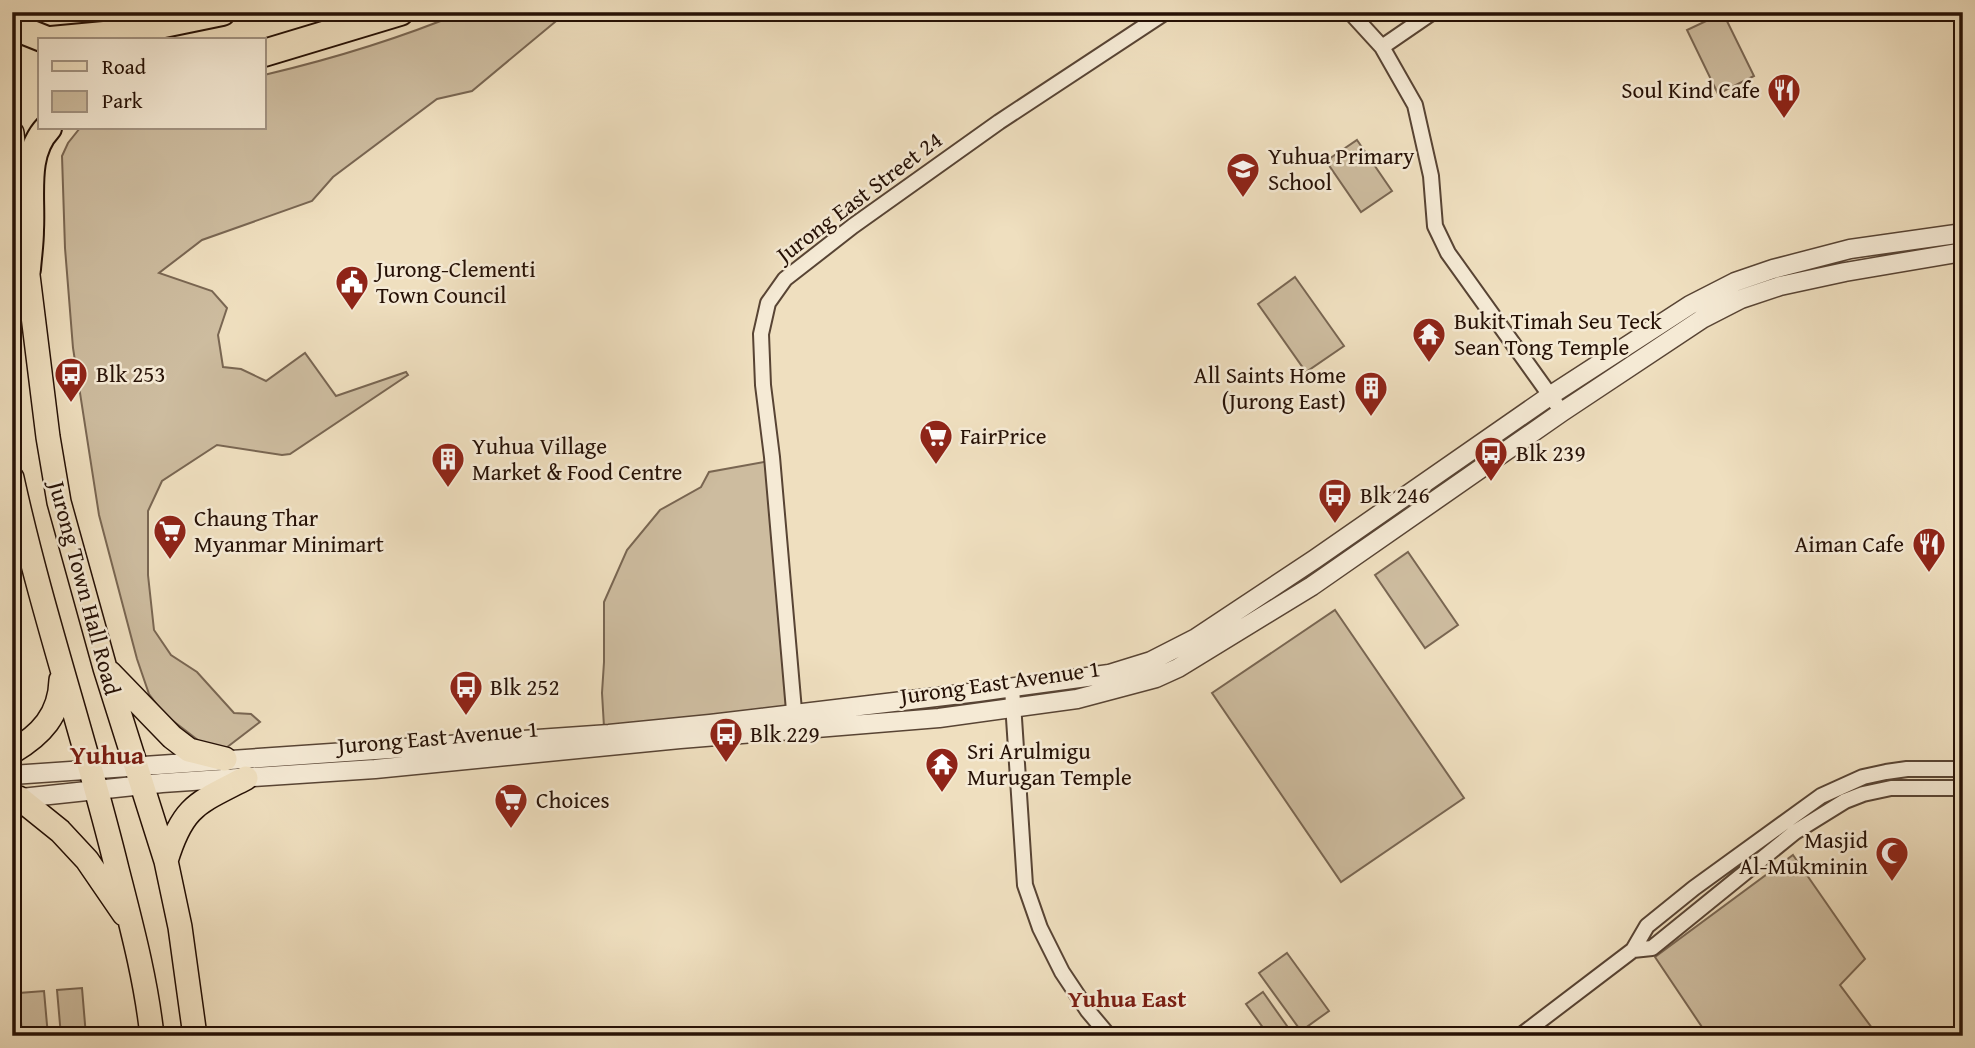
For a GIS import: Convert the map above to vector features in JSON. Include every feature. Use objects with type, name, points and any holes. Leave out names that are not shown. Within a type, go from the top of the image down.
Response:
[{"type":"highway","points":[[71,38],[116,34],[222,12]]},
{"type":"highway","points":[[266,51],[400,12]]},
{"type":"highway","points":[[12,26],[44,38]]},
{"type":"highway","points":[[12,44],[38,41]]},
{"type":"highway","points":[[27,269],[31,169],[37,145],[47,130]]},
{"type":"main road","name":"Jurong Town Hall Road","points":[[12,133],[48,438],[59,502],[105,668],[166,861],[180,927],[195,1036]]},
{"type":"main road","name":"Jurong Town Hall Road","points":[[12,478],[61,672],[94,780],[131,922],[148,999],[152,1036]]},
{"type":"main road","points":[[105,668],[172,737],[189,750],[225,759]]},
{"type":"main road","points":[[12,752],[35,737],[54,712],[60,698],[61,672]]},
{"type":"main road","points":[[166,861],[174,837],[194,807],[246,778]]},
{"type":"main road","points":[[16,799],[60,831],[87,860],[131,922]]},
{"type":"street","name":"Jurong East Street 24","points":[[795,722],[774,471],[763,385],[761,334],[768,303],[785,279],[844,233],[999,122],[1166,12]]},
{"type":"street","points":[[1350,12],[1382,47],[1415,105],[1431,176],[1435,226],[1448,253],[1562,412]]},
{"type":"street","points":[[1382,47],[1433,12]]},
{"type":"street","name":"Jurong East Avenue 1","points":[[139,776],[246,778],[375,769],[795,722],[1109,674],[1152,660],[1196,638],[1551,395],[1690,305],[1735,282],[1773,269],[1850,249],[1963,233]]},
{"type":"street","name":"Jurong East Avenue 1","points":[[12,775],[94,780],[139,776],[225,759],[795,722],[939,718],[1112,692],[1178,668],[1312,586],[1562,412],[1702,319],[1741,299],[1780,286],[1963,252]]},
{"type":"street","points":[[1012,688],[1025,885],[1040,928],[1062,972],[1088,1011],[1109,1036]]},
{"type":"street","points":[[1520,1036],[1633,950],[1647,926],[1713,874],[1821,796],[1863,777],[1886,772],[1963,768]]},
{"type":"street","name":"Jurong East Avenue 1","points":[[16,799],[94,780]]},
{"type":"street","points":[[1633,950],[1652,948],[1795,832],[1845,801],[1891,788],[1963,788]]},
{"type":"green space","points":[[463,12],[567,12],[472,91],[437,99],[333,177],[312,201],[202,240],[159,273],[212,291],[227,308],[218,335],[223,367],[241,369],[266,381],[305,353],[336,396],[406,372],[408,375],[290,454],[217,445],[162,481],[148,511],[148,575],[154,630],[171,655],[197,672],[234,713],[251,714],[260,722],[226,748],[203,744],[164,714],[149,694],[137,659],[99,515],[73,348],[65,248],[62,156],[78,130],[266,130],[266,74],[365,48]]},
{"type":"green space","points":[[1723,13],[1754,76],[1718,94],[1687,30]]},
{"type":"green space","points":[[1357,140],[1392,191],[1361,212],[1326,161]]},
{"type":"green space","points":[[1295,277],[1344,346],[1306,372],[1258,304]]},
{"type":"green space","points":[[769,461],[795,714],[748,712],[604,727],[604,602],[627,550],[660,510],[701,487],[709,472]]},
{"type":"green space","points":[[1408,552],[1458,625],[1425,648],[1375,575]]},
{"type":"green space","points":[[1335,610],[1464,798],[1341,882],[1212,693]]},
{"type":"green space","points":[[1793,855],[1865,959],[1840,985],[1878,1036],[1708,1036],[1655,957]]},
{"type":"green space","points":[[1287,953],[1329,1011],[1301,1031],[1259,973]]},
{"type":"green space","points":[[82,988],[86,1036],[61,1036],[57,990]]},
{"type":"green space","points":[[44,991],[48,1036],[22,1036],[19,993]]},
{"type":"green space","points":[[1263,992],[1287,1026],[1273,1036],[1269,1036],[1246,1004]]},
{"type":"place","name":"Soul Kind Cafe","points":[[1784,120]]},
{"type":"place","name":"Yuhua Primary School","points":[[1243,199]]},
{"type":"place","name":"Jurong-Clementi Town Council","points":[[352,312]]},
{"type":"place","name":"Bukit Timah Seu Teck Sean Tong Temple","points":[[1429,364]]},
{"type":"place","name":"Blk 253","points":[[71,404]]},
{"type":"place","name":"All Saints Home (Jurong East)","points":[[1371,418]]},
{"type":"place","name":"FairPrice","points":[[936,466]]},
{"type":"place","name":"Blk 239","points":[[1491,483]]},
{"type":"place","name":"Yuhua Village Market & Food Centre","points":[[448,489]]},
{"type":"place","name":"Blk 246","points":[[1335,525]]},
{"type":"place","name":"Chaung Thar Myanmar Minimart","points":[[170,561]]},
{"type":"place","name":"Aiman Cafe","points":[[1929,574]]},
{"type":"place","name":"Blk 252","points":[[466,717]]},
{"type":"place","name":"Blk 229","points":[[726,764]]},
{"type":"place","name":"Sri Arulmigu Murugan Temple","points":[[942,794]]},
{"type":"place","name":"Choices","points":[[511,830]]},
{"type":"place","name":"Masjid Al-Mukminin","points":[[1892,883]]},
{"type":"district","name":"Yuhua","points":[[107,755]]},
{"type":"district","name":"Yuhua East","points":[[1127,999]]}]
